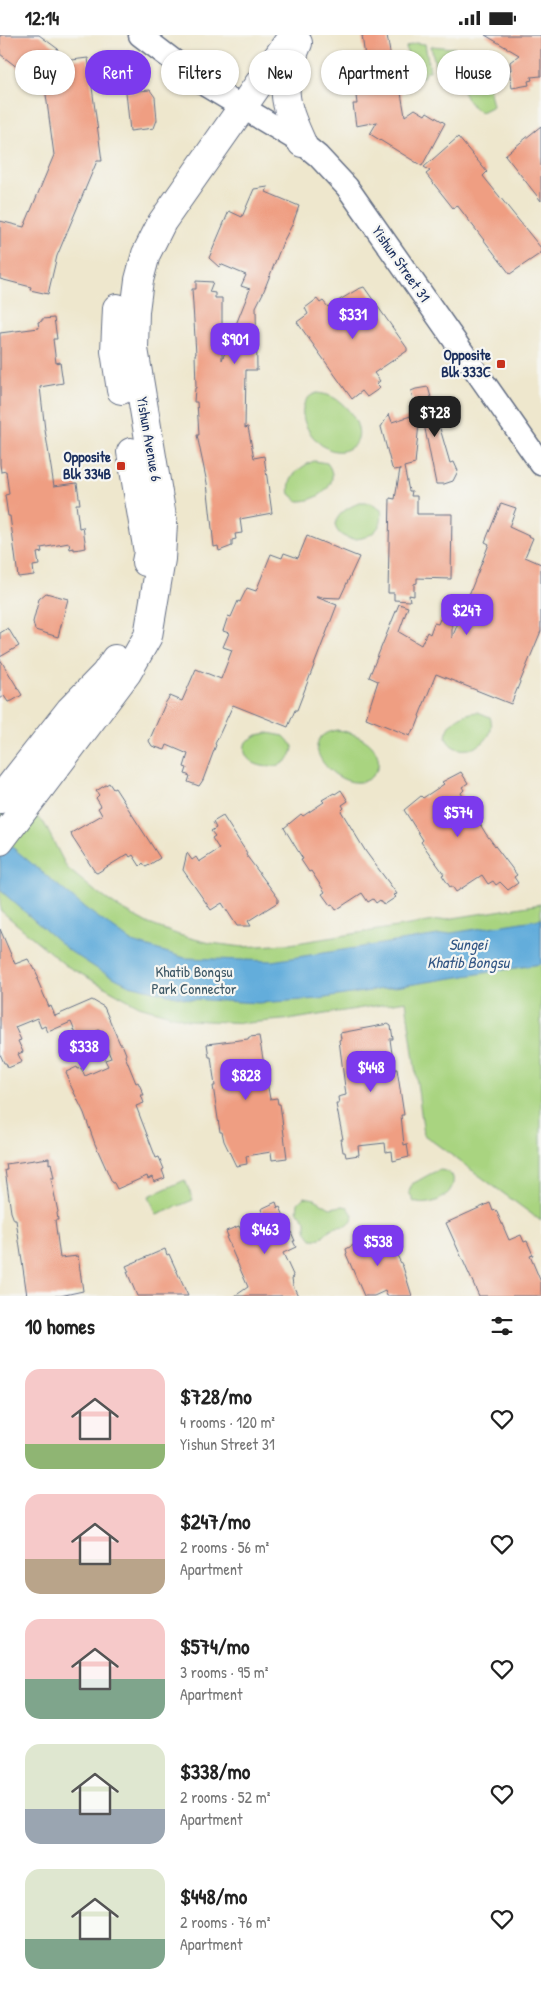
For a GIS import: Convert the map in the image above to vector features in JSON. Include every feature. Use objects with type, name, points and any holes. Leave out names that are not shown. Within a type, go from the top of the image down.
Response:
[{"type":"main road","name":"Yishun Avenue 6","points":[[5,834],[127,673],[148,636],[161,559],[163,523],[134,349],[135,311],[139,280],[146,254],[162,222],[234,104],[270,35]]},
{"type":"main road","name":"Yishun Avenue 6","points":[[0,799],[70,710],[106,674],[123,647],[134,623],[144,588],[148,552],[115,351],[116,314],[122,278],[132,247],[150,212],[234,104],[293,35]]},
{"type":"main road","points":[[301,35],[286,74],[285,92],[288,113],[302,143]]},
{"type":"street","name":"Yishun Street 31","points":[[140,35],[234,104],[302,143],[318,156],[347,187],[541,464]]},
{"type":"green space","points":[[415,43],[425,44],[426,50],[406,50],[406,47]]},
{"type":"green space","points":[[431,46],[455,48],[458,50],[437,50],[437,74]]},
{"type":"green space","points":[[427,55],[430,71],[427,71]]},
{"type":"green space","points":[[465,95],[491,95],[493,106],[481,112]]},
{"type":"green space","points":[[317,393],[336,399],[352,415],[358,429],[358,436],[356,442],[350,448],[339,451],[328,449],[317,441],[309,431],[304,420],[303,409],[307,399]]},
{"type":"green space","points":[[314,461],[327,463],[331,470],[332,478],[330,484],[320,495],[298,501],[290,494],[289,488],[292,477],[304,466]]},
{"type":"green space","points":[[359,503],[370,503],[381,510],[381,520],[378,528],[363,538],[354,539],[346,537],[339,533],[335,525],[336,521],[344,511]]},
{"type":"green space","points":[[478,712],[490,717],[491,727],[489,735],[476,747],[458,749],[451,745],[446,738],[449,727],[462,716]]},
{"type":"green space","points":[[337,730],[358,736],[376,751],[378,767],[372,776],[361,782],[348,781],[336,775],[326,766],[319,755],[317,744],[323,735]]},
{"type":"green space","points":[[268,733],[284,736],[293,746],[290,756],[284,763],[265,767],[249,759],[245,752],[246,742],[257,735]]},
{"type":"green space","name":"Khatib Bongsu Park Connector","points":[[0,786],[44,823],[67,868],[96,892],[149,924],[179,935],[210,943],[243,947],[290,944],[541,904],[541,1221],[424,1135],[406,1001],[294,1019],[247,1023],[188,1020],[139,1006],[65,965],[0,910]]},
{"type":"green space","points":[[440,1170],[446,1171],[453,1177],[453,1184],[446,1195],[434,1202],[414,1202],[409,1192],[412,1184]]},
{"type":"green space","points":[[185,1180],[193,1200],[157,1215],[149,1196]]},
{"type":"green space","points":[[304,1197],[315,1199],[330,1208],[348,1207],[353,1215],[352,1221],[345,1226],[330,1230],[319,1239],[312,1239],[306,1231],[306,1221],[297,1211],[298,1203]]},
{"type":"water","name":"Sungei Khatib Bongsu","points":[[0,837],[85,908],[132,942],[185,958],[272,961],[541,919],[541,964],[319,999],[258,1003],[189,999],[129,985],[99,970],[68,950],[0,890]]},
{"type":"building","points":[[0,35],[39,35],[58,49],[15,50],[15,66],[0,54]]},
{"type":"building","points":[[362,35],[387,35],[390,50],[364,50]]},
{"type":"building","points":[[485,35],[541,35],[541,76],[531,77],[532,80],[528,81],[529,85],[512,88],[510,62],[519,55]]},
{"type":"building","points":[[85,58],[85,95],[93,95],[102,161],[97,161],[57,256],[48,294],[30,290],[31,287],[0,279],[0,221],[24,227],[54,155],[46,95],[75,95],[75,60]]},
{"type":"building","points":[[151,91],[155,97],[157,120],[154,128],[130,131],[126,95],[151,95]]},
{"type":"building","points":[[356,95],[401,95],[405,116],[415,109],[425,115],[427,112],[445,123],[422,166],[370,134],[377,122],[356,126],[353,104],[357,104]]},
{"type":"building","points":[[541,126],[541,201],[505,155]]},
{"type":"building","points":[[458,137],[487,172],[483,176],[541,248],[541,253],[510,274],[457,205],[453,208],[426,174],[430,171],[424,167]]},
{"type":"building","points":[[268,187],[266,192],[299,206],[256,307],[257,370],[246,370],[245,428],[248,427],[254,458],[264,456],[272,513],[240,519],[242,533],[235,534],[236,539],[232,540],[232,546],[219,551],[218,546],[214,547],[207,483],[197,435],[199,435],[197,402],[194,402],[196,354],[192,289],[196,289],[196,281],[213,282],[209,292],[215,293],[215,298],[222,298],[222,360],[250,289],[241,286],[246,275],[220,264],[219,267],[209,258],[229,211],[242,217],[254,189]]},
{"type":"building","points":[[364,287],[407,348],[407,351],[374,373],[380,381],[376,384],[380,388],[367,397],[362,391],[352,399],[297,322],[308,314],[305,308],[317,299],[320,303],[323,301],[328,307]]},
{"type":"building","points":[[54,318],[57,339],[53,339],[56,363],[60,362],[63,383],[40,387],[45,430],[54,486],[77,483],[80,504],[76,504],[79,528],[83,527],[86,548],[70,549],[69,543],[41,548],[42,552],[37,553],[39,565],[33,566],[34,575],[18,577],[10,516],[8,516],[5,495],[9,494],[6,471],[1,472],[0,464],[0,333],[39,328],[38,322],[42,321],[42,319]]},
{"type":"building","points":[[428,387],[450,463],[454,462],[458,471],[453,481],[444,484],[436,484],[420,404],[414,404],[411,391]]},
{"type":"building","points":[[420,413],[415,464],[404,467],[409,491],[412,491],[411,496],[417,496],[417,514],[452,514],[451,579],[417,578],[417,583],[414,584],[414,596],[409,595],[410,601],[394,600],[394,593],[388,593],[390,498],[395,499],[400,469],[394,470],[392,468],[381,427],[389,414],[392,422]]},
{"type":"building","points":[[501,503],[516,508],[509,527],[533,538],[525,557],[541,564],[541,631],[511,704],[436,674],[415,730],[413,729],[410,736],[366,718],[378,681],[369,677],[399,604],[408,607],[399,632],[421,645],[427,632],[430,634],[434,623],[438,624],[440,619],[452,624],[452,638],[489,544],[485,542]]},
{"type":"building","points":[[307,536],[359,557],[340,598],[316,597],[337,605],[297,710],[295,710],[288,727],[233,705],[215,744],[203,780],[199,786],[188,782],[190,776],[185,774],[187,768],[184,767],[188,754],[167,745],[165,750],[152,746],[149,741],[166,702],[170,696],[182,701],[196,669],[221,679],[232,650],[223,647],[229,633],[223,631],[228,616],[231,617],[238,601],[240,602],[247,588],[256,591],[271,554],[282,558],[284,553],[298,558]]},
{"type":"building","points":[[46,593],[68,599],[58,637],[35,630],[33,622],[39,599]]},
{"type":"building","points":[[8,628],[19,646],[0,657],[0,633]]},
{"type":"building","points":[[0,659],[22,695],[8,702],[4,696],[0,699]]},
{"type":"building","points":[[461,772],[468,783],[462,787],[464,790],[461,793],[486,834],[517,875],[514,877],[518,883],[508,890],[500,882],[496,885],[493,881],[488,884],[482,875],[456,892],[452,886],[450,887],[442,875],[444,874],[421,842],[423,840],[404,810],[421,796],[423,798],[444,784],[442,782]]},
{"type":"building","points":[[109,783],[113,789],[115,788],[160,858],[146,867],[143,863],[140,866],[133,855],[130,857],[128,854],[97,873],[72,837],[71,833],[102,815],[98,808],[101,806],[96,798],[99,795],[96,791]]},
{"type":"building","points":[[341,790],[348,801],[342,805],[344,808],[341,811],[366,852],[397,894],[394,895],[396,897],[384,905],[380,900],[376,903],[373,899],[368,902],[362,893],[336,910],[322,894],[325,892],[301,860],[303,859],[284,828],[301,814],[303,816],[324,802],[322,800]]},
{"type":"building","points":[[223,816],[247,853],[246,855],[278,898],[278,902],[248,921],[251,926],[237,926],[222,903],[211,910],[183,870],[187,853],[192,860],[196,857],[199,862],[219,849],[212,838],[215,836],[211,831],[216,828],[213,822]]},
{"type":"building","points":[[0,929],[15,964],[28,959],[33,966],[49,1007],[51,1006],[55,1016],[92,1000],[104,1007],[120,1044],[122,1044],[136,1083],[138,1082],[144,1095],[141,1095],[144,1103],[136,1106],[156,1158],[159,1157],[164,1169],[162,1170],[165,1178],[154,1182],[152,1177],[148,1179],[147,1176],[117,1189],[95,1144],[66,1072],[77,1067],[78,1069],[81,1068],[85,1076],[108,1066],[105,1060],[111,1058],[99,1030],[78,1039],[71,1022],[48,1032],[45,1026],[41,1028],[37,1018],[15,1027],[21,1040],[18,1041],[23,1052],[18,1054],[22,1062],[8,1068],[6,1063],[4,1063],[0,1054]]},
{"type":"building","points":[[388,1024],[391,1026],[393,1039],[390,1039],[394,1069],[397,1069],[404,1115],[401,1115],[404,1145],[407,1144],[409,1157],[393,1161],[392,1151],[386,1152],[385,1143],[358,1146],[359,1155],[346,1157],[345,1152],[343,1152],[341,1139],[343,1139],[336,1104],[339,1104],[338,1097],[346,1095],[339,1040],[341,1039],[340,1033]]},
{"type":"building","points":[[259,1036],[270,1099],[277,1098],[278,1104],[280,1104],[287,1158],[272,1160],[271,1152],[246,1156],[247,1164],[236,1166],[224,1141],[222,1132],[220,1132],[211,1057],[209,1057],[207,1044]]},
{"type":"building","points":[[49,1158],[54,1178],[51,1178],[58,1212],[58,1220],[55,1220],[60,1258],[78,1256],[83,1291],[60,1296],[27,1296],[16,1220],[14,1220],[11,1212],[5,1170],[7,1170],[6,1164]]},
{"type":"building","points":[[276,1202],[295,1241],[293,1241],[296,1247],[283,1253],[294,1277],[292,1278],[293,1285],[298,1296],[235,1296],[248,1287],[226,1237],[228,1236],[226,1231],[239,1226],[241,1230],[263,1220],[260,1215],[263,1214],[261,1209]]},
{"type":"building","points":[[490,1203],[493,1211],[496,1210],[509,1240],[521,1235],[524,1242],[527,1241],[533,1255],[530,1256],[541,1282],[541,1296],[479,1296],[446,1223]]},
{"type":"building","points":[[384,1230],[403,1267],[412,1296],[387,1296],[385,1291],[374,1296],[364,1296],[346,1254],[346,1249]]},
{"type":"building","points":[[165,1249],[188,1296],[137,1296],[126,1266]]},
{"type":"place","name":"Opposite Blk 333C","points":[[501,364]]},
{"type":"place","name":"Opposite Blk 334B","points":[[121,466]]}]
